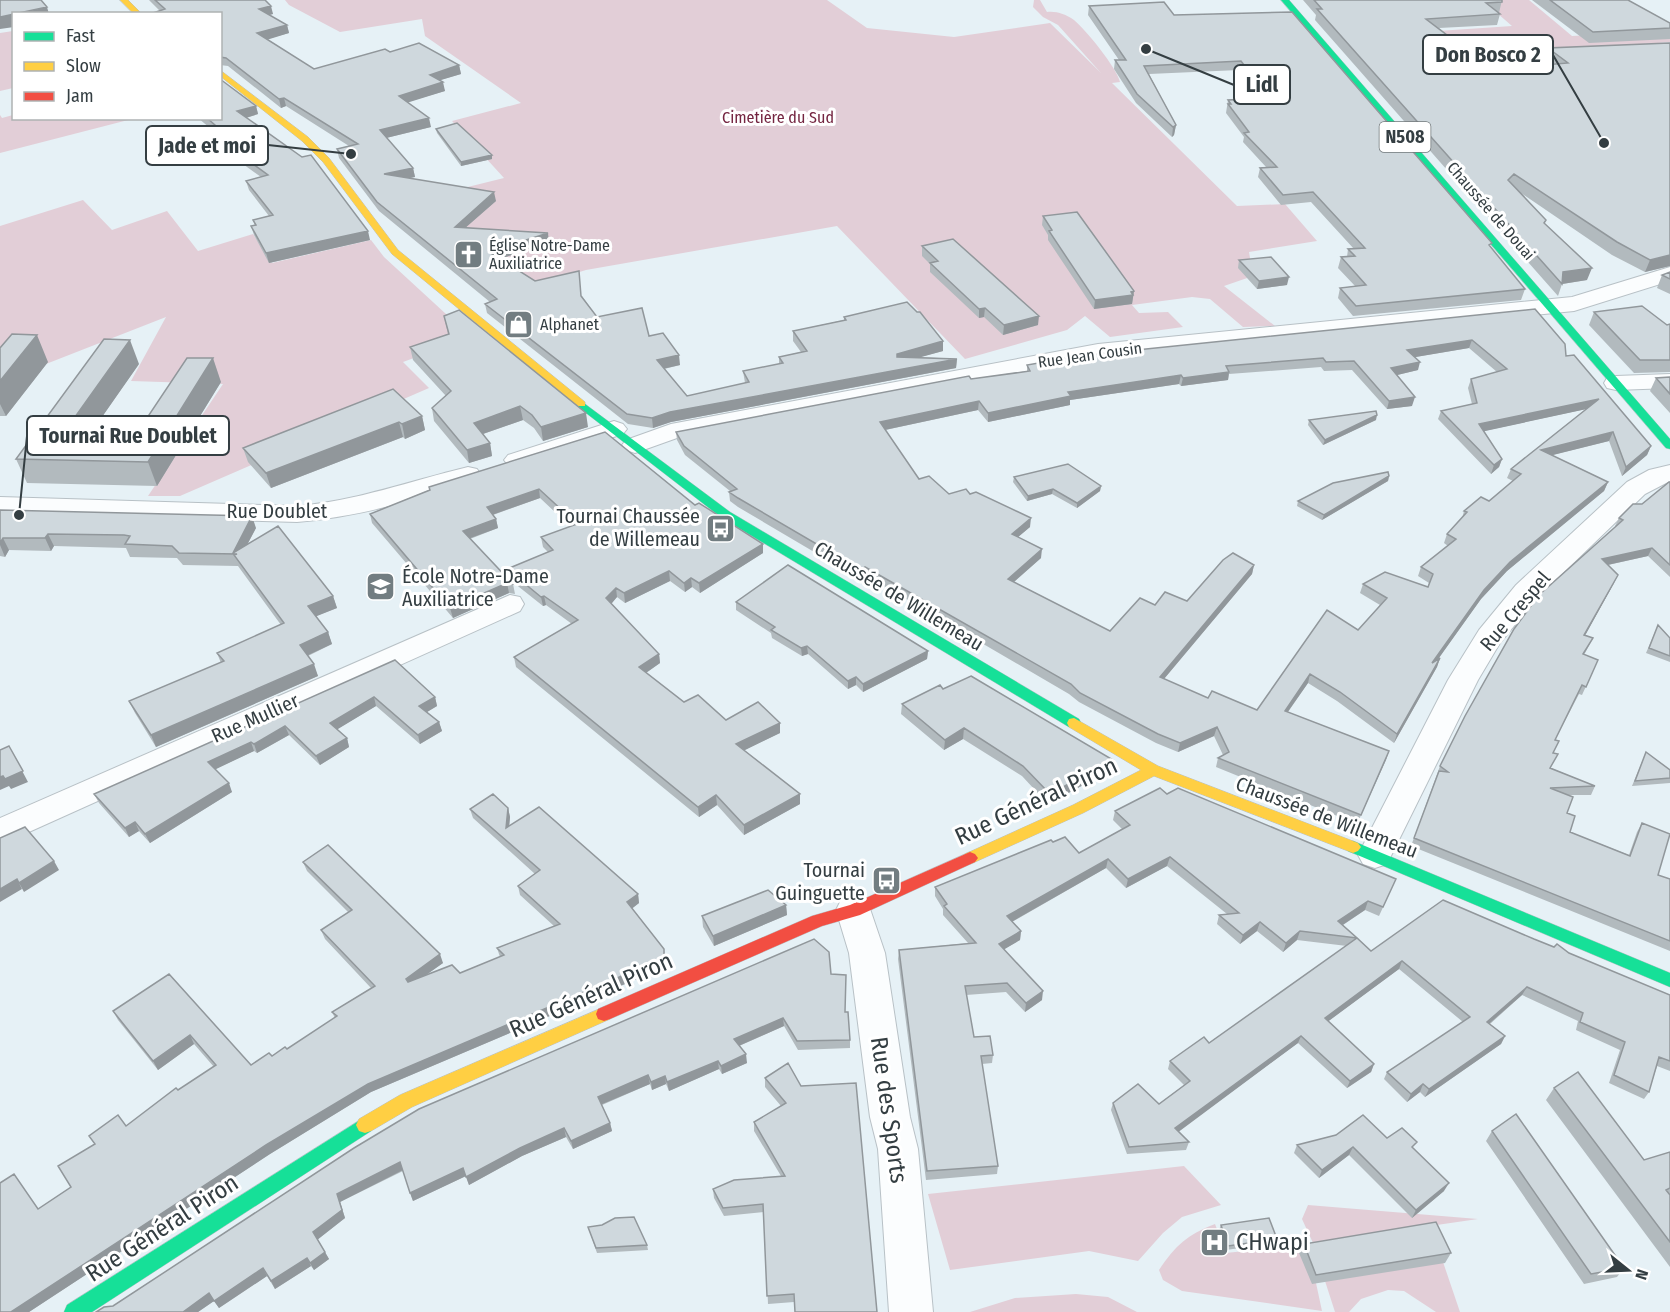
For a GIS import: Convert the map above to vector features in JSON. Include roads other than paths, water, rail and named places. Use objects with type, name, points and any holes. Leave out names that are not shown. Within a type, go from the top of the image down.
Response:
[{"type":"street","points":[[124,0],[137,12]]},
{"type":"street","name":"Chaussée de Douai","points":[[1285,0],[1670,446]]},
{"type":"street","name":"Chaussée de Willemeau","points":[[222,74],[305,139],[326,160],[395,252],[550,381],[726,515],[1153,770],[1376,855],[1670,980]]},
{"type":"street","name":"Rue Jean Cousin","points":[[635,446],[671,432],[1098,351],[1574,304],[1670,274]]},
{"type":"street","points":[[1616,383],[1670,381]]},
{"type":"street","name":"Rue Doublet","points":[[0,505],[327,513],[370,505],[614,429]]},
{"type":"street","name":"Rue Crespel","points":[[1376,855],[1463,680],[1489,637],[1526,592],[1636,488],[1658,476],[1670,473]]},
{"type":"street","name":"Rue Mullier","points":[[0,832],[510,604]]},
{"type":"street","name":"Rue Général Piron","points":[[74,1312],[340,1140],[406,1101],[818,921],[854,910],[1078,809],[1153,770]]},
{"type":"street","name":"Rue des Sports","points":[[854,910],[867,953],[890,1117],[898,1149],[912,1312]]},
{"type":"place","name":"Lidl","points":[[1146,49]]},
{"type":"place","name":"Don Bosco 2","points":[[1604,143]]},
{"type":"place","name":"Jade et moi","points":[[351,154]]},
{"type":"place","name":"Église Notre-Dame Auxiliatrice","points":[[468,254]]},
{"type":"place","name":"Alphanet","points":[[519,324]]},
{"type":"place","name":"Tournai Rue Doublet","points":[[19,515]]},
{"type":"place","name":"Tournai Chaussée de Willemeau","points":[[721,528]]},
{"type":"place","name":"École Notre-Dame Auxiliatrice","points":[[381,587]]},
{"type":"place","name":"Tournai Guinguette","points":[[886,881]]},
{"type":"place","name":"CHwapi","points":[[1215,1242]]},
{"type":"park label","name":"Cimetière du Sud","points":[[778,117]]}]
